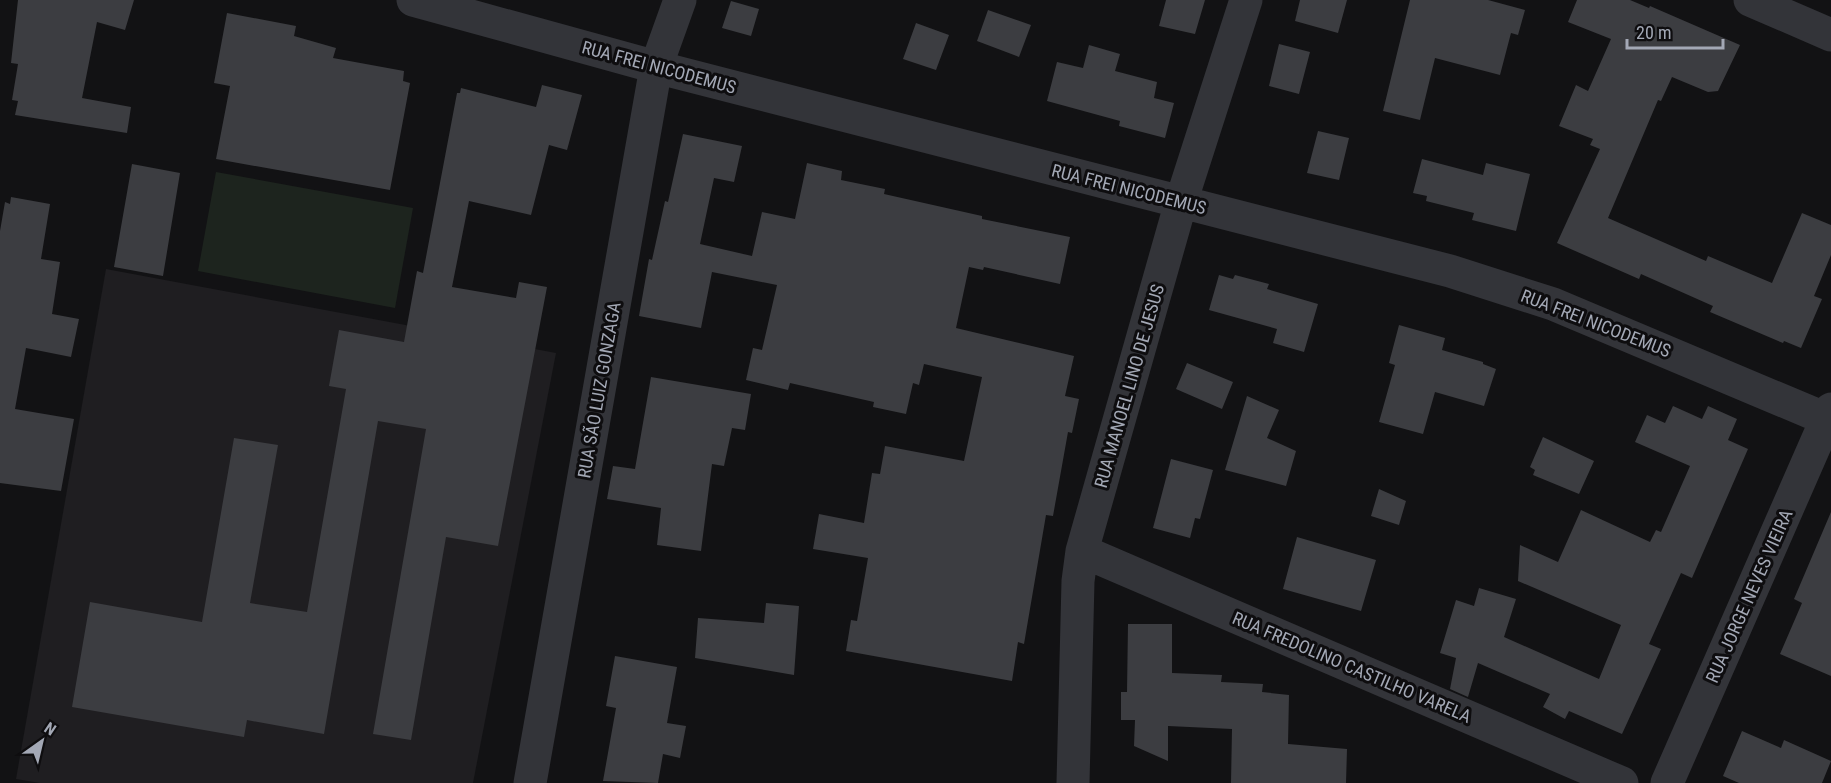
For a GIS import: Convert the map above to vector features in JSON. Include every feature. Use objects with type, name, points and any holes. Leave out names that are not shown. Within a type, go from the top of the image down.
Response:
[{"type":"street","name":"RUA FREI NICODEMUS","points":[[413,0],[656,67],[1450,271],[1553,304],[1830,416]]},
{"type":"street","name":"RUA SÃO LUIZ GONZAGA","points":[[530,783],[656,67],[680,0]]},
{"type":"street","name":"RUA MANOEL LINO DE JESUS","points":[[1073,783],[1078,581],[1082,551],[1181,202],[1246,0]]},
{"type":"street","points":[[1750,0],[1831,35]]},
{"type":"street","name":"RUA JORGE NEVES VIEIRA","points":[[1667,783],[1830,416]]},
{"type":"street","name":"RUA FREDOLINO CASTILHO VARELA","points":[[1082,551],[1622,783]]},
{"type":"shaded area","points":[[216,172],[413,208],[395,308],[198,271]]},
{"type":"shaded area","points":[[106,269],[556,353],[473,783],[40,783],[16,779]]},
{"type":"building","points":[[18,0],[134,0],[125,30],[97,22],[82,98],[131,107],[127,133],[15,115],[18,101],[12,100],[18,64],[11,63]]},
{"type":"building","points":[[1166,0],[1205,0],[1195,34],[1159,26]]},
{"type":"building","points":[[1300,0],[1347,0],[1338,33],[1295,21]]},
{"type":"building","points":[[1410,0],[1488,0],[1525,10],[1518,35],[1511,33],[1500,75],[1435,58],[1420,120],[1383,111]]},
{"type":"building","points":[[1577,0],[1630,0],[1649,8],[1650,6],[1740,45],[1718,91],[1708,92],[1672,77],[1661,101],[1658,100],[1608,218],[1706,261],[1708,256],[1772,283],[1802,213],[1831,225],[1831,255],[1814,296],[1822,299],[1801,348],[1784,341],[1783,343],[1710,312],[1713,306],[1641,274],[1639,279],[1557,243],[1600,149],[1590,145],[1593,139],[1559,126],[1576,85],[1588,91],[1611,39],[1568,22]]},
{"type":"building","points":[[731,1],[759,9],[751,36],[722,28]]},
{"type":"building","points":[[988,10],[1031,25],[1019,57],[977,41]]},
{"type":"building","points":[[227,13],[296,26],[294,36],[336,48],[333,58],[404,71],[403,81],[410,83],[390,190],[216,159],[230,86],[214,83]]},
{"type":"building","points":[[916,23],[949,35],[936,70],[903,59]]},
{"type":"building","points":[[1279,44],[1310,52],[1299,94],[1269,86]]},
{"type":"building","points":[[1089,45],[1120,54],[1115,71],[1157,82],[1154,98],[1174,103],[1165,138],[1119,126],[1120,121],[1047,101],[1057,62],[1083,68]]},
{"type":"building","points":[[542,85],[582,95],[567,150],[549,145],[531,215],[469,201],[452,287],[516,298],[519,282],[547,287],[498,546],[446,537],[411,740],[373,734],[426,429],[378,421],[324,734],[247,720],[244,737],[72,707],[90,602],[202,622],[234,438],[278,445],[250,603],[307,612],[346,389],[329,386],[339,330],[404,342],[417,271],[423,273],[457,93],[460,93],[461,88],[536,107]]},
{"type":"building","points":[[1318,131],[1349,138],[1339,180],[1307,173]]},
{"type":"building","points":[[683,134],[742,146],[734,182],[714,178],[700,244],[752,256],[762,212],[795,219],[807,163],[842,171],[841,180],[885,189],[884,194],[982,216],[982,219],[1070,237],[1060,284],[984,267],[983,270],[969,267],[956,328],[1074,356],[1065,396],[1079,399],[1072,433],[1068,432],[1053,516],[1046,515],[1024,644],[1018,642],[1012,681],[846,651],[851,620],[857,621],[868,558],[813,549],[819,514],[864,523],[872,473],[880,474],[885,446],[964,461],[982,377],[924,364],[919,385],[913,383],[906,414],[873,407],[874,402],[790,383],[788,390],[746,380],[753,348],[762,350],[777,285],[712,272],[701,328],[639,316],[649,259],[652,260],[665,201],[668,202]]},
{"type":"building","points":[[1422,159],[1483,175],[1486,163],[1530,174],[1516,231],[1472,220],[1474,213],[1426,201],[1427,196],[1413,193]]},
{"type":"building","points":[[132,164],[180,173],[163,276],[114,267]]},
{"type":"building","points":[[11,197],[50,204],[41,259],[60,262],[52,314],[79,319],[71,357],[26,348],[15,409],[74,419],[61,491],[0,483],[0,231],[5,202],[10,204]]},
{"type":"building","points":[[1219,275],[1233,279],[1235,275],[1269,284],[1267,289],[1318,304],[1304,352],[1273,343],[1277,329],[1209,310]]},
{"type":"building","points":[[1399,325],[1445,338],[1442,350],[1483,362],[1496,369],[1484,406],[1435,392],[1423,434],[1379,422],[1395,365],[1389,363]]},
{"type":"building","points":[[1187,363],[1233,382],[1222,409],[1176,389]]},
{"type":"building","points":[[651,377],[751,394],[745,430],[732,428],[724,466],[712,464],[701,551],[657,545],[661,508],[607,499],[613,466],[635,469]]},
{"type":"building","points":[[1247,396],[1279,410],[1267,438],[1296,451],[1286,486],[1225,470]]},
{"type":"building","points":[[1673,406],[1702,419],[1708,406],[1737,419],[1728,440],[1748,449],[1692,578],[1681,573],[1649,644],[1661,649],[1622,734],[1569,711],[1565,719],[1543,707],[1550,694],[1478,663],[1468,697],[1450,689],[1456,658],[1440,653],[1456,600],[1474,606],[1479,588],[1516,599],[1504,637],[1599,679],[1621,625],[1518,581],[1520,545],[1558,562],[1581,510],[1650,542],[1656,530],[1661,532],[1690,466],[1635,442],[1647,415],[1665,423]]},
{"type":"building","points":[[1543,437],[1594,461],[1579,494],[1533,475],[1535,470],[1530,467]]},
{"type":"building","points":[[1171,459],[1213,470],[1200,519],[1195,518],[1190,538],[1153,528]]},
{"type":"building","points":[[1379,489],[1406,501],[1399,525],[1371,516]]},
{"type":"building","points":[[1831,512],[1831,676],[1780,654],[1802,603],[1794,599]]},
{"type":"building","points":[[1297,537],[1376,560],[1361,611],[1283,589]]},
{"type":"building","points":[[766,603],[799,606],[794,675],[695,658],[698,618],[764,623]]},
{"type":"building","points":[[1128,624],[1172,624],[1172,673],[1222,675],[1221,682],[1263,684],[1262,692],[1289,695],[1288,744],[1347,749],[1346,783],[1231,783],[1232,729],[1168,726],[1168,761],[1134,746],[1135,720],[1121,720],[1121,692],[1127,692]]},
{"type":"building","points":[[615,656],[677,667],[667,723],[686,726],[680,758],[663,754],[658,783],[603,781],[616,708],[606,706]]},
{"type":"building","points":[[1742,731],[1781,748],[1784,740],[1831,761],[1822,783],[1739,783],[1723,776]]}]
